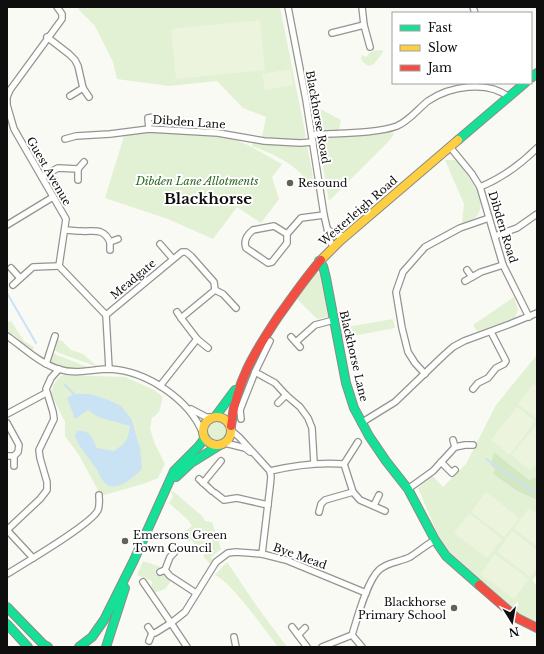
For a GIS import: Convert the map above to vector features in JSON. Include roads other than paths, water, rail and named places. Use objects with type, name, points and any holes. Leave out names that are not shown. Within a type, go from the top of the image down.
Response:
[{"type":"main road","name":"Westerleigh Road","points":[[231,428],[232,409],[239,385],[251,359],[319,261],[333,246],[524,84]]},
{"type":"main road","name":"Blackhorse Lane","points":[[319,261],[322,266],[334,320],[346,383],[354,408],[361,423],[386,461],[408,489],[435,540],[446,556],[476,584],[517,618],[537,628]]},
{"type":"main road","name":"Westerleigh Road","points":[[214,417],[239,385]]},
{"type":"main road","points":[[79,647],[88,641],[98,631],[129,572],[163,493],[180,464],[197,450],[204,436],[205,423],[214,417],[222,417],[227,420],[231,428],[231,436],[223,444],[205,453],[180,472],[163,493]]},
{"type":"main road","points":[[204,436],[210,444],[223,444]]},
{"type":"main road","points":[[180,464],[192,463]]},
{"type":"main road","points":[[106,647],[129,572]]},
{"type":"main road","points":[[7,607],[43,644],[48,647]]},
{"type":"main road","points":[[7,624],[28,647]]},
{"type":"street","name":"Guest Avenue","points":[[57,7],[62,14],[62,18],[10,90],[7,97],[7,105],[14,129],[66,219],[59,266]]},
{"type":"street","name":"Blackhorse Road","points":[[288,7],[312,135],[324,215],[330,241],[333,246]]},
{"type":"street","points":[[362,7],[364,25],[370,48]]},
{"type":"street","points":[[332,33],[364,25]]},
{"type":"street","points":[[47,37],[70,54],[75,60],[78,66],[83,88],[89,97]]},
{"type":"street","points":[[312,135],[383,130],[403,122],[440,94],[462,88],[491,86],[509,97]]},
{"type":"street","points":[[70,96],[83,88]]},
{"type":"street","points":[[149,129],[148,118],[154,118]]},
{"type":"street","name":"Dibden Lane","points":[[65,139],[76,136],[110,134],[149,129],[218,133],[264,141],[300,143],[313,142]]},
{"type":"street","name":"Dibden Road","points":[[450,147],[472,174],[480,188],[503,265],[529,317]]},
{"type":"street","points":[[480,188],[512,170],[537,148]]},
{"type":"street","points":[[78,180],[78,169],[84,162]]},
{"type":"street","points":[[42,177],[58,168],[66,167],[78,169]]},
{"type":"street","points":[[7,225],[53,197]]},
{"type":"street","points":[[495,236],[517,228],[537,214]]},
{"type":"street","points":[[287,234],[274,226],[253,230],[244,241],[244,244],[246,248],[268,263],[272,262],[287,243],[287,234],[301,218],[324,215]]},
{"type":"street","points":[[425,374],[408,352],[402,328],[396,292],[403,272],[425,248],[460,228],[489,218]]},
{"type":"street","points":[[65,230],[81,232],[92,230],[102,232],[107,236],[110,242],[110,250]]},
{"type":"street","points":[[328,230],[346,236]]},
{"type":"street","points":[[110,242],[118,239]]},
{"type":"street","name":"Meadgate","points":[[160,244],[173,259]]},
{"type":"street","name":"Meadgate","points":[[106,315],[182,252],[186,252],[214,282],[215,290],[224,294],[236,308]]},
{"type":"street","points":[[465,281],[481,272],[503,265]]},
{"type":"street","points":[[13,285],[33,267],[59,266],[106,315],[109,369]]},
{"type":"street","points":[[11,268],[20,278]]},
{"type":"street","points":[[467,270],[472,277]]},
{"type":"street","points":[[181,318],[215,290]]},
{"type":"street","points":[[176,312],[197,339],[208,348]]},
{"type":"street","points":[[361,423],[395,402],[453,347],[464,341],[529,317],[537,312]]},
{"type":"street","points":[[296,342],[315,325],[334,320]]},
{"type":"street","points":[[473,389],[478,383],[488,378],[496,368],[506,362],[491,332]]},
{"type":"street","points":[[7,336],[46,364],[59,369],[74,372],[109,369],[128,371],[142,376],[160,386],[185,406],[199,414],[206,417],[214,417]]},
{"type":"street","points":[[46,364],[55,336]]},
{"type":"street","points":[[160,386],[197,339]]},
{"type":"street","points":[[241,419],[240,410],[255,372],[270,341]]},
{"type":"street","points":[[33,558],[7,530],[47,490],[47,482],[39,450],[54,420],[46,389],[51,378],[59,369]]},
{"type":"street","points":[[255,372],[275,383],[300,407],[308,418],[312,428],[314,463]]},
{"type":"street","points":[[7,414],[46,393]]},
{"type":"street","points":[[278,404],[286,395]]},
{"type":"street","points":[[185,406],[200,424],[204,436]]},
{"type":"street","points":[[7,423],[19,445],[18,452],[14,456],[14,466]]},
{"type":"street","points":[[231,428],[270,471],[271,477],[262,554]]},
{"type":"street","points":[[344,464],[358,442]]},
{"type":"street","points":[[223,444],[245,448],[257,456]]},
{"type":"street","points":[[408,489],[433,470],[454,444],[473,445]]},
{"type":"street","points":[[7,456],[14,456]]},
{"type":"street","points":[[221,461],[201,481],[224,500],[237,498],[268,505]]},
{"type":"street","points":[[441,462],[452,473],[455,470]]},
{"type":"street","points":[[270,471],[285,467],[314,463],[344,464]]},
{"type":"street","points":[[344,464],[353,492],[360,500],[385,511]]},
{"type":"street","points":[[319,512],[321,504],[325,500],[353,492]]},
{"type":"street","points":[[374,505],[378,494]]},
{"type":"street","points":[[7,574],[94,516],[98,510],[100,501],[99,495]]},
{"type":"street","points":[[322,647],[352,635],[366,593],[374,576],[379,570],[385,566],[409,557],[435,540]]},
{"type":"street","name":"Bye Mead","points":[[152,634],[171,623],[185,612],[216,562],[228,553],[236,552],[262,554],[286,560],[366,593]]},
{"type":"street","points":[[174,553],[162,571],[196,593]]},
{"type":"street","points":[[143,582],[187,647]]},
{"type":"street","points":[[292,627],[307,647]]},
{"type":"street","points":[[148,628],[152,634],[149,641]]},
{"type":"street","points":[[298,636],[305,628]]},
{"type":"street","points":[[352,635],[362,647]]},
{"type":"street","points":[[234,637],[236,647]]},
{"type":"water","points":[[74,394],[90,394],[106,399],[121,406],[132,420],[140,447],[142,469],[119,486],[109,486],[105,483],[81,448],[75,436],[77,431],[85,431],[90,435],[97,448],[114,451],[126,441],[130,426],[98,417],[88,410],[75,419],[67,398]]},
{"type":"waterway","points":[[7,293],[36,343]]},
{"type":"waterway","points":[[65,385],[74,394]]},
{"type":"waterway","points":[[486,459],[537,494]]},
{"type":"place","name":"Resound","points":[[290,183]]},
{"type":"place","name":"Emersons Green Town Council","points":[[125,541]]},
{"type":"place","name":"Blackhorse Primary School","points":[[454,608]]},
{"type":"district","name":"Blackhorse","points":[[208,199]]},
{"type":"park label","name":"Dibden Lane Allotments","points":[[197,181]]}]
